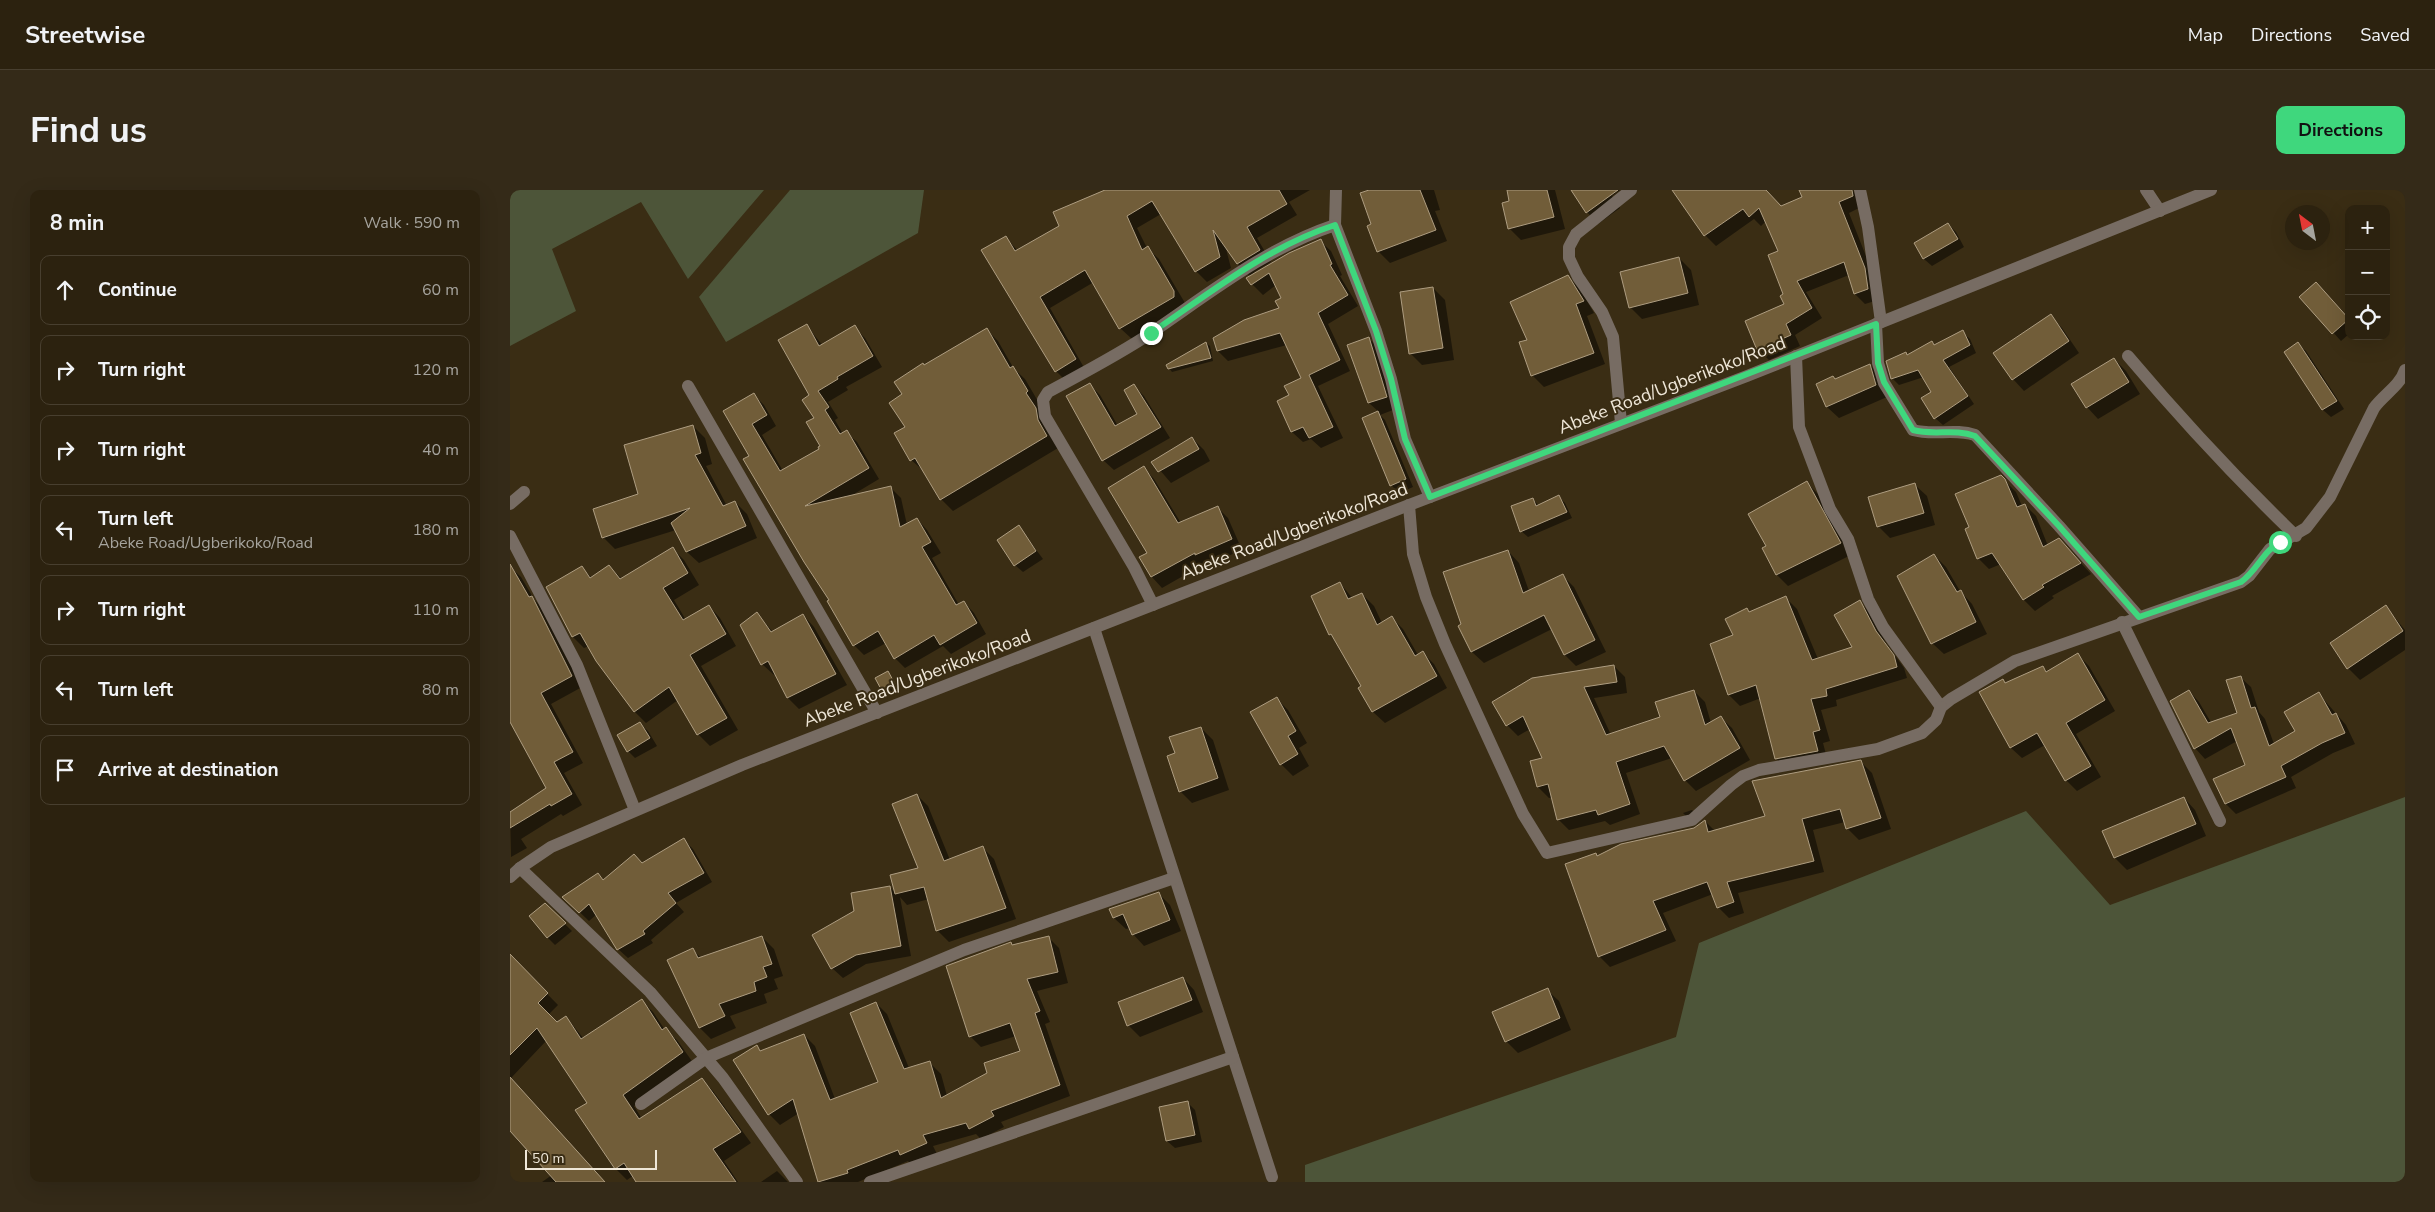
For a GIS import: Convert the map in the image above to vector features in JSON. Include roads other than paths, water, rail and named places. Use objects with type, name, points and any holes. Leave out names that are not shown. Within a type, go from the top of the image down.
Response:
[{"type":"street","points":[[1336,190],[1335,225],[1376,331],[1391,379],[1405,439],[1430,497]]},
{"type":"street","points":[[1621,423],[1613,337],[1602,312],[1578,277],[1570,258],[1569,247],[1576,234],[1631,190]]},
{"type":"street","points":[[1860,190],[1868,227],[1878,323],[1878,363],[1884,382],[1913,430],[1928,434],[1963,431],[1975,436],[2059,526],[2139,617]]},
{"type":"street","points":[[2146,190],[2160,211]]},
{"type":"street","name":"Abeke Road/Ugberikoko/Road","points":[[510,877],[551,847],[635,810],[877,712],[1796,356],[2211,190]]},
{"type":"street","points":[[1153,605],[1134,567],[1045,416],[1042,400],[1048,392],[1128,348],[1221,286],[1248,265],[1314,232],[1335,225]]},
{"type":"street","points":[[1796,356],[1799,427],[1830,509],[1848,539],[1868,599],[1883,628],[1942,707]]},
{"type":"street","points":[[2128,356],[2165,400],[2248,490],[2296,536]]},
{"type":"street","points":[[1409,505],[1412,554],[1444,644],[1523,814],[1547,853],[1692,820],[1743,776],[1759,770],[1878,749],[1922,733],[1936,720],[1942,707],[1951,699],[2015,661],[2122,622],[2241,582],[2249,576],[2270,549],[2296,536],[2306,528],[2330,497],[2374,408],[2400,380],[2405,370]]},
{"type":"street","points":[[688,386],[877,712]]},
{"type":"street","points":[[510,504],[524,492]]},
{"type":"street","points":[[510,536],[577,666],[635,810]]},
{"type":"street","points":[[2122,622],[2220,821]]},
{"type":"street","points":[[1094,628],[1272,1177]]},
{"type":"street","points":[[520,868],[650,992],[723,1078],[797,1182]]},
{"type":"street","points":[[641,1104],[706,1058],[964,950],[1174,878]]},
{"type":"street","points":[[870,1182],[1233,1057]]}]
